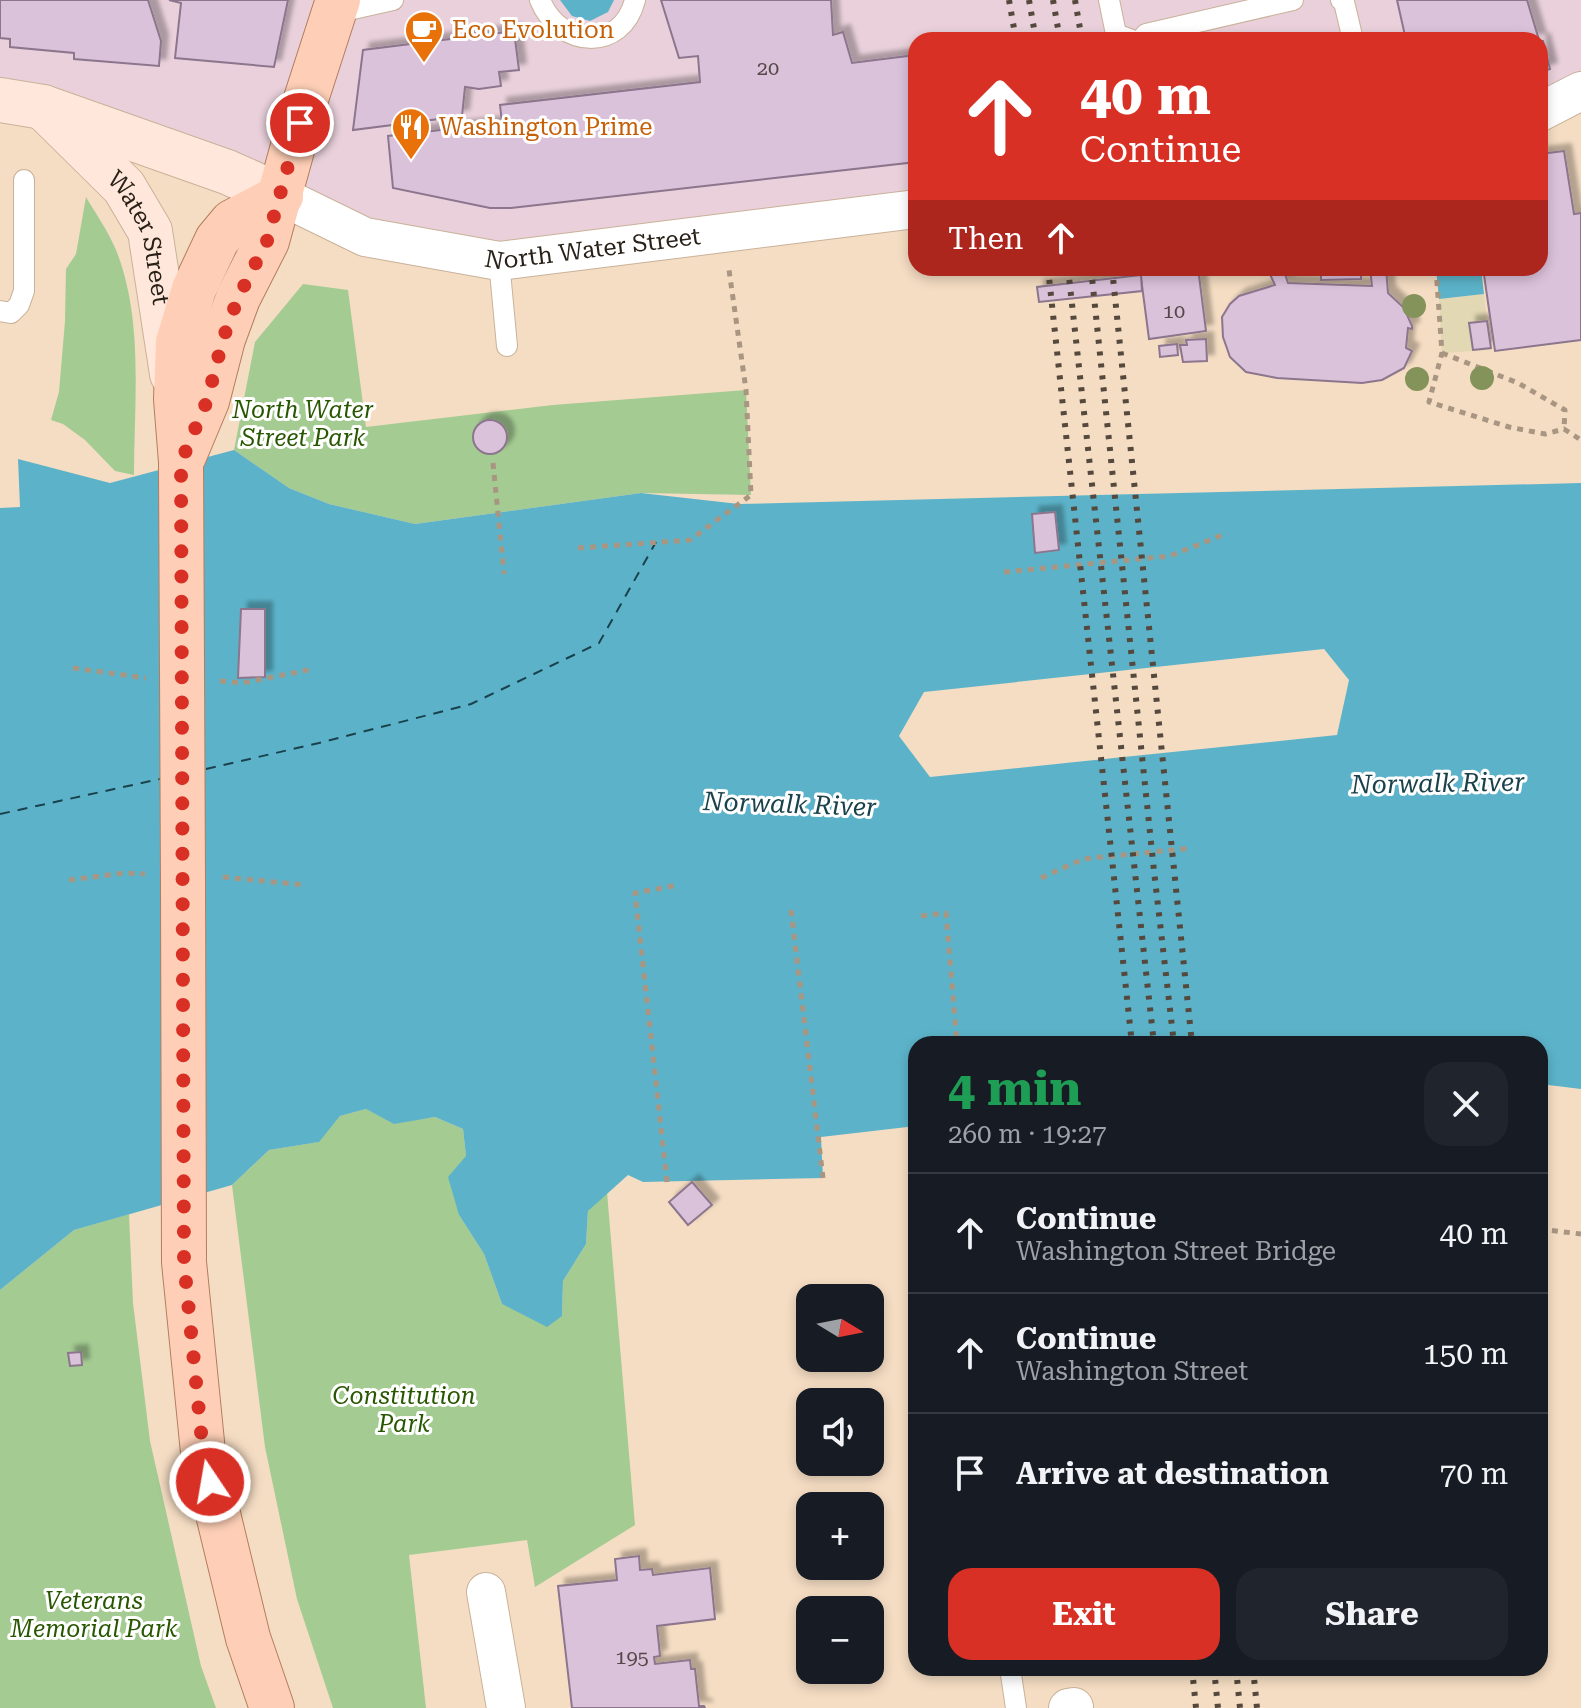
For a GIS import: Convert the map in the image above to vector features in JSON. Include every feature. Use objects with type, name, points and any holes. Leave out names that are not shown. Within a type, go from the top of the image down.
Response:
[{"type":"main road","points":[[181,462],[207,401],[223,339],[238,298],[267,241],[306,99],[337,6]]},
{"type":"main road","name":"Water Street","points":[[0,100],[43,107],[227,172],[281,196]]},
{"type":"main road","name":"Water Street","points":[[43,107],[124,187],[150,231],[176,399]]},
{"type":"main road","points":[[272,1708],[248,1638],[203,1452],[184,1262],[181,462],[176,399],[178,342],[186,310],[211,251],[232,222],[281,196]]},
{"type":"street","points":[[1548,108],[1581,91]]},
{"type":"street","name":"North Water Street","points":[[281,196],[365,237],[499,261],[908,210]]},
{"type":"street","points":[[486,1592],[506,1708]]},
{"type":"street","points":[[1068,1708],[1074,1707]]},
{"type":"lane","points":[[337,6],[393,0]]},
{"type":"lane","points":[[540,0],[556,27],[570,35],[586,38],[616,30],[627,19],[635,0]]},
{"type":"lane","points":[[1109,0],[1116,32]]},
{"type":"lane","points":[[1155,32],[1293,0]]},
{"type":"lane","points":[[1341,0],[1351,32]]},
{"type":"lane","points":[[0,311],[11,313],[19,305],[24,291],[24,180]]},
{"type":"lane","points":[[499,261],[507,346]]},
{"type":"lane","points":[[1011,1676],[1016,1708]]},
{"type":"path","points":[[578,548],[690,540],[751,495],[746,390],[727,255]]},
{"type":"path","points":[[1437,276],[1442,353],[1429,402],[1509,427],[1545,434],[1564,429],[1581,440]]},
{"type":"path","points":[[1442,353],[1518,383],[1565,410],[1564,429]]},
{"type":"path","points":[[493,463],[504,574]]},
{"type":"path","points":[[1004,572],[1170,556],[1227,533]]},
{"type":"path","points":[[1041,878],[1083,859],[1192,848]]},
{"type":"path","points":[[667,1182],[635,893],[678,885]]},
{"type":"path","points":[[791,910],[823,1178]]},
{"type":"path","points":[[921,916],[946,913],[956,1036]]},
{"type":"path","points":[[1548,1230],[1581,1234]]},
{"type":"shaded area","points":[[0,0],[1581,0],[1581,91],[1548,108],[1548,32],[908,32],[908,210],[499,261],[0,100]]},
{"type":"green space","points":[[86,197],[116,250],[131,304],[136,361],[134,475],[115,471],[85,440],[63,424],[51,420],[59,392],[66,269],[76,254]]},
{"type":"green space","name":"North Water Street Park","points":[[303,284],[348,290],[366,427],[553,405],[746,390],[751,495],[641,493],[415,524],[329,504],[289,488],[234,450],[255,342]]},
{"type":"green space","name":"Constitution Park","points":[[366,1109],[394,1123],[435,1117],[463,1129],[466,1156],[459,1215],[484,1254],[502,1304],[562,1316],[563,1281],[586,1244],[588,1211],[607,1192],[635,1525],[535,1587],[527,1540],[409,1555],[426,1708],[333,1708],[297,1599],[265,1447],[232,1185],[269,1150],[318,1142],[340,1116]]},
{"type":"green space","name":"Veterans Memorial Park","points":[[129,1214],[133,1303],[150,1441],[201,1666],[216,1708],[0,1708],[0,1290],[74,1230]]},
{"type":"sand","points":[[1484,294],[1490,350],[1442,353],[1439,299]]},
{"type":"water","points":[[560,0],[614,0],[608,12],[590,21],[572,16]]},
{"type":"water","points":[[1437,276],[1482,276],[1484,294],[1439,299]]},
{"type":"water","name":"Norwalk River","points":[[234,450],[289,488],[329,504],[415,524],[641,493],[739,504],[1581,483],[1581,1089],[1548,1085],[1548,1036],[908,1036],[908,1127],[821,1137],[823,1178],[643,1182],[628,1175],[588,1211],[586,1244],[563,1281],[562,1316],[547,1327],[502,1304],[484,1254],[459,1215],[448,1177],[466,1156],[463,1129],[435,1117],[394,1124],[366,1109],[340,1116],[319,1142],[269,1150],[232,1185],[74,1230],[0,1290],[0,508],[20,507],[18,459],[110,483]]},
{"type":"pier","points":[[1324,649],[1349,680],[1337,735],[930,777],[899,736],[924,692]]},
{"type":"building","points":[[0,0],[148,0],[161,41],[159,66],[74,59],[74,53],[10,47],[10,39],[0,38]]},
{"type":"building","points":[[169,0],[288,0],[274,67],[175,58],[181,3]]},
{"type":"building","points":[[661,0],[831,0],[833,35],[843,32],[852,63],[908,56],[908,163],[511,208],[490,208],[393,188],[388,136],[502,123],[500,105],[700,82],[698,56],[679,58]]},
{"type":"building","points":[[1397,0],[1527,0],[1537,32],[1404,32]]},
{"type":"building","points":[[514,31],[519,70],[499,72],[501,86],[465,87],[462,116],[353,130],[363,50]]},
{"type":"building","points":[[1564,151],[1574,214],[1581,213],[1581,340],[1495,351],[1484,276],[1548,276],[1548,153]]},
{"type":"building","points":[[1141,276],[1199,276],[1206,331],[1149,339]]},
{"type":"building","points":[[1141,276],[1142,291],[1039,302],[1037,287]]},
{"type":"building","points":[[1271,276],[1286,276],[1288,283],[1372,286],[1371,276],[1387,276],[1388,293],[1404,308],[1412,326],[1412,329],[1408,328],[1406,348],[1412,351],[1404,368],[1382,380],[1362,383],[1277,378],[1246,372],[1230,357],[1223,337],[1222,317],[1239,296],[1275,285]]},
{"type":"building","points":[[1321,276],[1361,276],[1361,279],[1321,280]]},
{"type":"building","points":[[1487,321],[1491,348],[1473,350],[1469,323]]},
{"type":"building","points":[[1206,339],[1207,361],[1183,362],[1180,345],[1187,345],[1186,340]]},
{"type":"building","points":[[1177,344],[1178,355],[1160,357],[1159,346]]},
{"type":"building","points":[[490,420],[502,425],[507,437],[502,449],[490,454],[478,449],[473,437],[478,425]]},
{"type":"building","points":[[1055,512],[1059,550],[1035,553],[1032,514]]},
{"type":"building","points":[[241,609],[265,609],[265,677],[238,678]]},
{"type":"building","points":[[692,1182],[712,1205],[688,1225],[669,1202]]},
{"type":"building","points":[[81,1352],[82,1365],[70,1366],[68,1353]]},
{"type":"building","points":[[639,1556],[640,1570],[652,1569],[653,1575],[710,1568],[715,1619],[657,1626],[660,1656],[654,1657],[655,1664],[690,1660],[691,1669],[695,1669],[699,1706],[705,1708],[572,1708],[558,1586],[617,1580],[615,1559]]},
{"type":"ferry route","points":[[206,769],[471,704],[599,643],[656,542]]},
{"type":"ferry route","points":[[0,814],[160,779]]},
{"type":"railway","points":[[1009,0],[1015,32]]},
{"type":"railway","points":[[1029,0],[1035,32]]},
{"type":"railway","points":[[1053,0],[1059,32]]},
{"type":"railway","points":[[1075,0],[1081,32]]},
{"type":"railway","points":[[1049,276],[1131,1036]]},
{"type":"railway","points":[[1069,276],[1153,1036]]},
{"type":"railway","points":[[1092,276],[1173,1036]]},
{"type":"railway","points":[[1113,276],[1191,1036]]},
{"type":"railway","points":[[1193,1676],[1196,1708]]},
{"type":"railway","points":[[1215,1676],[1218,1708]]},
{"type":"railway","points":[[1237,1676],[1240,1708]]},
{"type":"railway","points":[[1254,1676],[1257,1708]]},
{"type":"place","name":"Eco Evolution","points":[[424,64]]},
{"type":"place","name":"Washington Prime","points":[[411,161]]},
{"type":"route","points":[[210,1482],[203,1452],[184,1262],[181,462],[207,401],[223,339],[238,298],[267,241],[300,123]]}]
